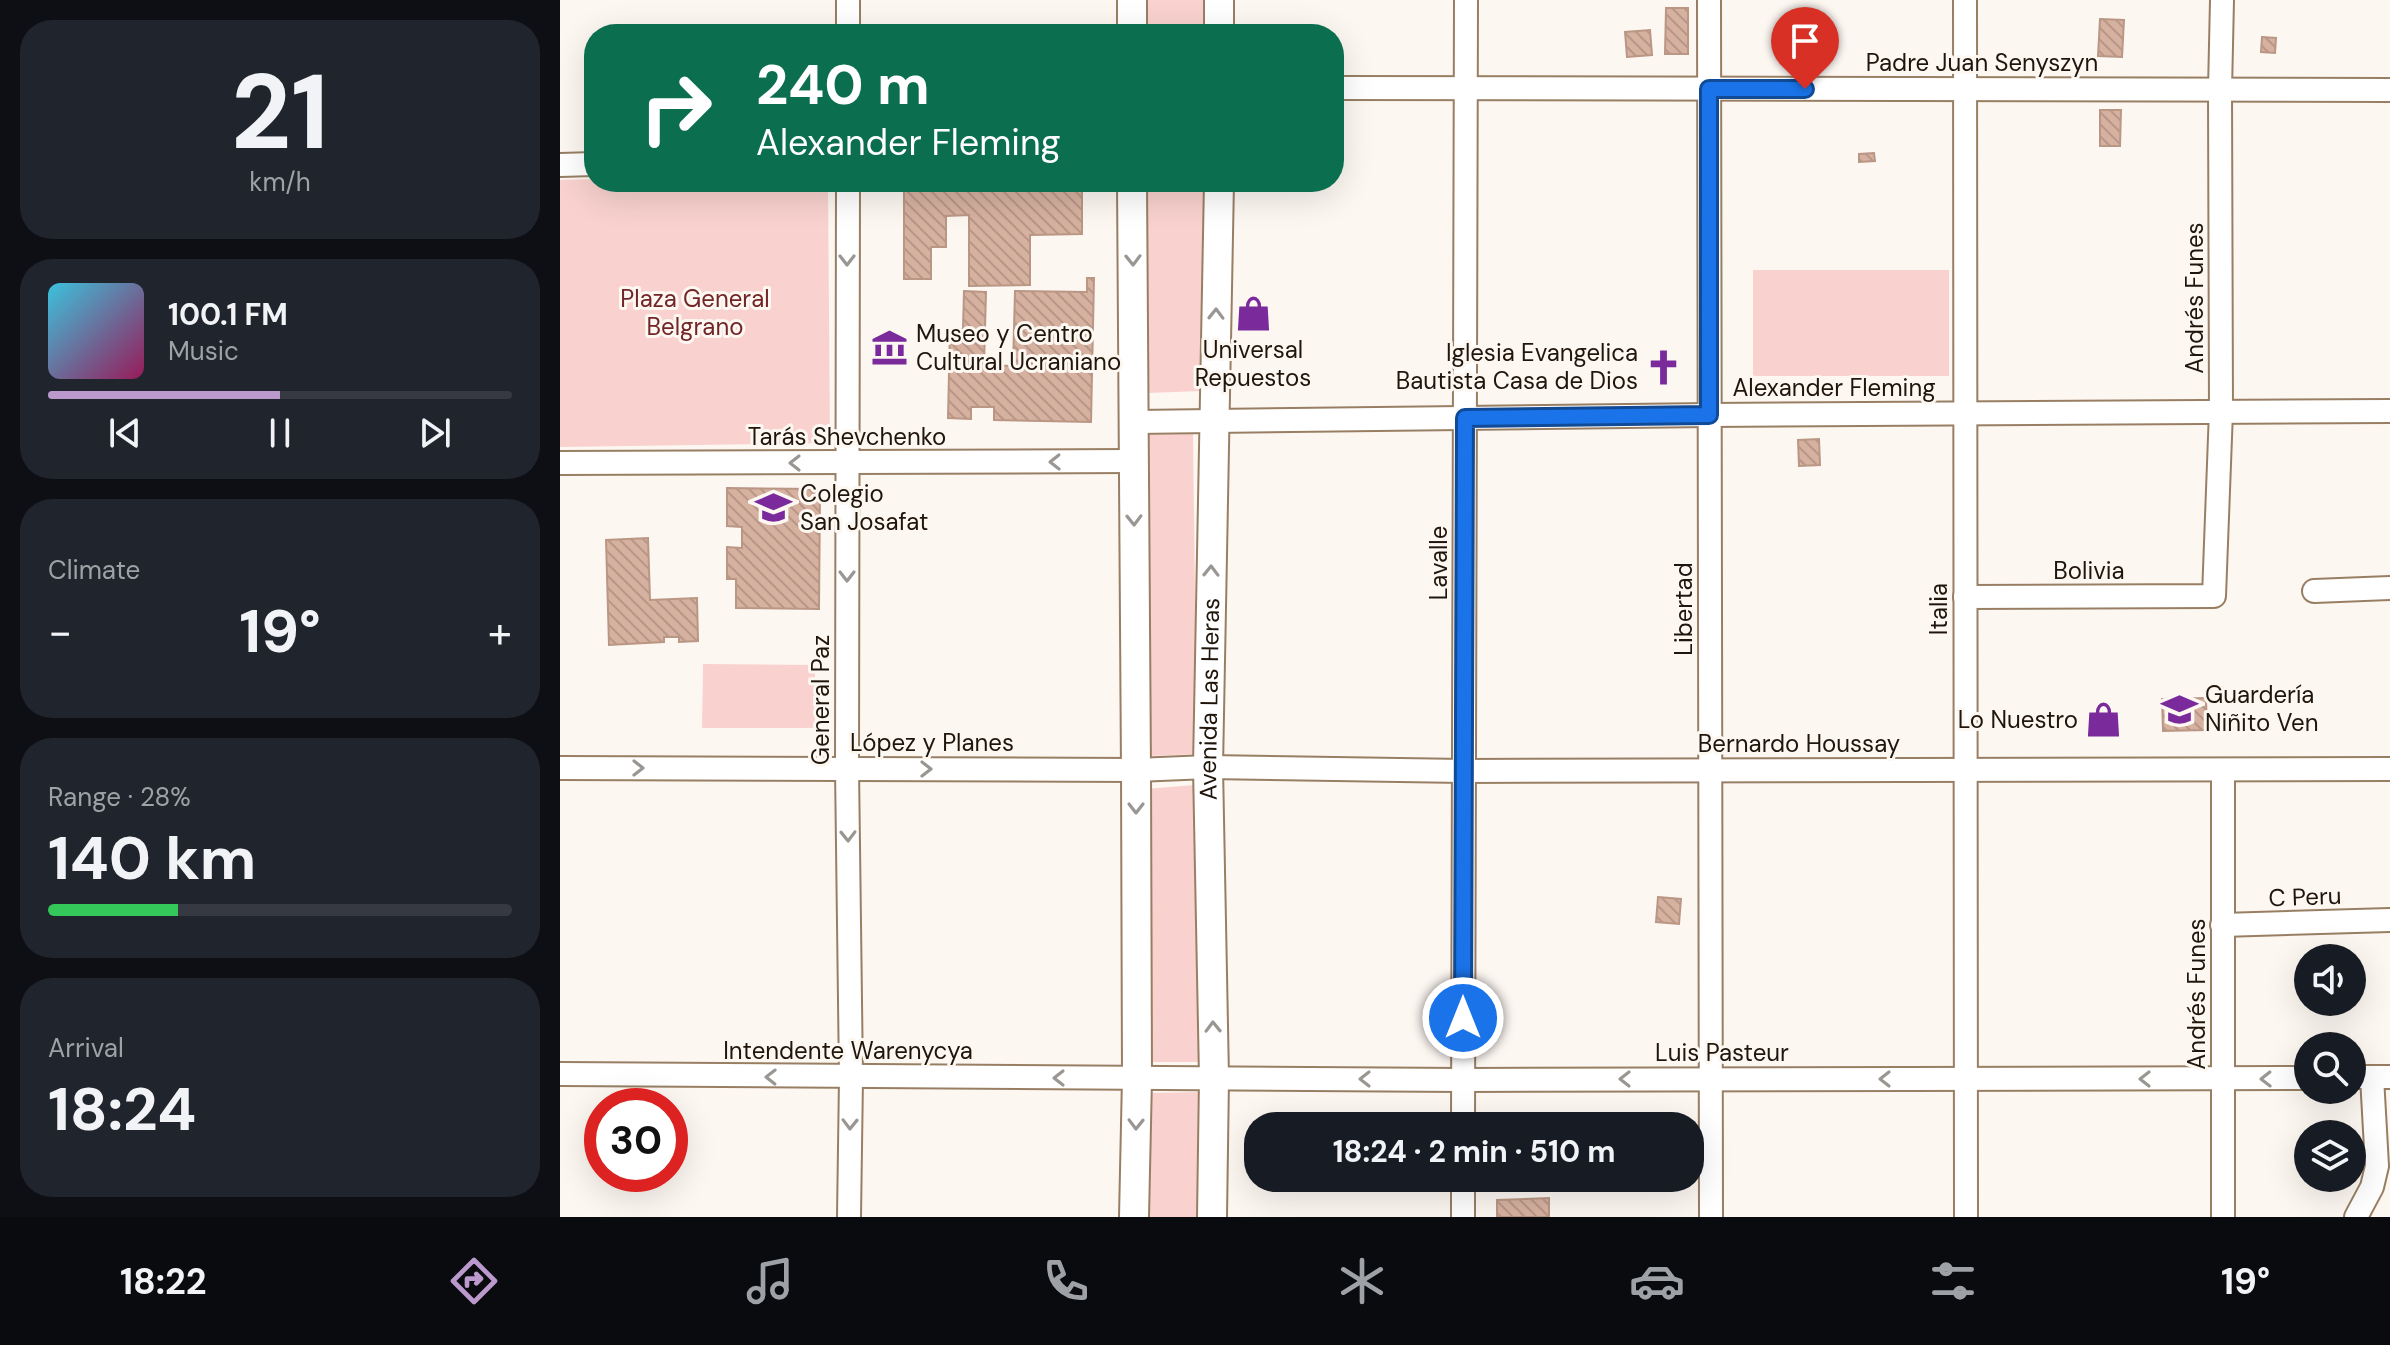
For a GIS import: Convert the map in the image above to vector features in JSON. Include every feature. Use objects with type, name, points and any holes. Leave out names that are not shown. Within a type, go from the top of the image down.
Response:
[{"type":"main road","points":[[1132,0],[1132,24]]},
{"type":"main road","points":[[1219,0],[1219,24]]},
{"type":"main road","points":[[1132,192],[1137,1078],[1134,1217]]},
{"type":"main road","name":"Avenida Las Heras","points":[[1212,1217],[1214,1078],[1208,767],[1219,192]]},
{"type":"street","points":[[848,0],[848,24]]},
{"type":"street","name":"Lavalle","points":[[1463,1112],[1466,0]]},
{"type":"street","name":"Libertad","points":[[1709,0],[1711,1217]]},
{"type":"street","name":"Italia","points":[[1965,0],[1966,1217]]},
{"type":"street","name":"Andrés Funes","points":[[2214,596],[2221,411],[2222,0]]},
{"type":"street","name":"Padre Juan Senyszyn","points":[[1344,88],[2390,90]]},
{"type":"street","points":[[560,165],[584,164]]},
{"type":"street","name":"General Paz","points":[[848,192],[849,1217]]},
{"type":"street","name":"Alexander Fleming","points":[[1135,422],[2390,411]]},
{"type":"street","name":"Tarás Shevchenko","points":[[560,463],[1133,461]]},
{"type":"street","points":[[2314,591],[2390,588]]},
{"type":"street","name":"Bolivia","points":[[1965,597],[2214,596]]},
{"type":"street","name":"Bernardo Houssay","points":[[1208,767],[1464,771],[2390,769]]},
{"type":"street","name":"López y Planes","points":[[560,768],[1136,770],[1208,767]]},
{"type":"street","name":"Andrés Funes","points":[[2223,770],[2223,1217]]},
{"type":"street","name":"C Peru","points":[[2222,925],[2390,920]]},
{"type":"street","name":"Intendente Warenycya","points":[[560,1074],[1137,1078]]},
{"type":"street","points":[[2356,1217],[2372,1187],[2377,1166],[2371,1077]]},
{"type":"street","name":"Luis Pasteur","points":[[1137,1078],[2294,1078]]},
{"type":"street","points":[[1463,1192],[1463,1217]]},
{"type":"green space","points":[[1147,0],[1206,0],[1206,24],[1146,24]]},
{"type":"green space","name":"Plaza General Belgrano","points":[[584,179],[584,192],[828,192],[830,443],[560,447],[560,180]]},
{"type":"green space","points":[[1146,192],[1204,192],[1201,391],[1148,393]]},
{"type":"green space","points":[[1753,270],[1949,270],[1949,376],[1753,376]]},
{"type":"green space","points":[[1193,434],[1197,754],[1149,756],[1145,435]]},
{"type":"green space","points":[[703,664],[815,665],[815,728],[702,728]]},
{"type":"green space","points":[[1195,785],[1203,1062],[1147,1062],[1145,789]]},
{"type":"green space","points":[[1198,1092],[1199,1217],[1145,1217],[1145,1093]]},
{"type":"building","points":[[1666,8],[1688,8],[1688,54],[1665,54]]},
{"type":"building","points":[[2100,19],[2124,20],[2122,57],[2098,56]]},
{"type":"building","points":[[1650,30],[1652,55],[1627,57],[1625,32]]},
{"type":"building","points":[[2262,37],[2276,38],[2275,53],[2261,52]]},
{"type":"building","points":[[2100,110],[2121,110],[2120,146],[2100,146]]},
{"type":"building","points":[[1874,153],[1875,161],[1859,162],[1859,154]]},
{"type":"building","points":[[904,192],[1082,192],[1082,234],[1030,235],[1030,285],[969,286],[969,215],[946,216],[946,247],[931,247],[931,279],[904,279]]},
{"type":"building","points":[[1087,278],[1094,278],[1091,422],[994,420],[994,407],[971,407],[971,419],[948,418],[950,329],[963,329],[964,291],[986,292],[984,365],[1013,366],[1015,291],[1087,292]]},
{"type":"building","points":[[1819,439],[1820,465],[1799,466],[1798,440]]},
{"type":"building","points":[[727,488],[820,489],[819,609],[736,608],[736,579],[727,579],[727,547],[742,548],[742,527],[727,526]]},
{"type":"building","points":[[648,538],[650,600],[697,598],[698,641],[679,642],[679,637],[664,637],[664,642],[609,645],[606,540]]},
{"type":"building","points":[[2206,698],[2207,730],[2163,731],[2162,699]]},
{"type":"building","points":[[1658,897],[1681,899],[1679,924],[1656,922]]},
{"type":"building","points":[[1549,1198],[1549,1217],[1497,1217],[1497,1200]]},
{"type":"place","name":"Universal Repuestos","points":[[1253,313]]},
{"type":"place","name":"Museo y Centro Cultural Ucraniano","points":[[890,348]]},
{"type":"place","name":"Iglesia Evangelica Bautista Casa de Dios","points":[[1664,367]]},
{"type":"place","name":"Colegio San Josafat","points":[[774,508]]},
{"type":"place","name":"Guardería Niñito Ven","points":[[2179,709]]},
{"type":"place","name":"Lo Nuestro","points":[[2104,720]]},
{"type":"route","points":[[1463,1018],[1465,418],[1709,415],[1709,89],[1805,89]]}]
